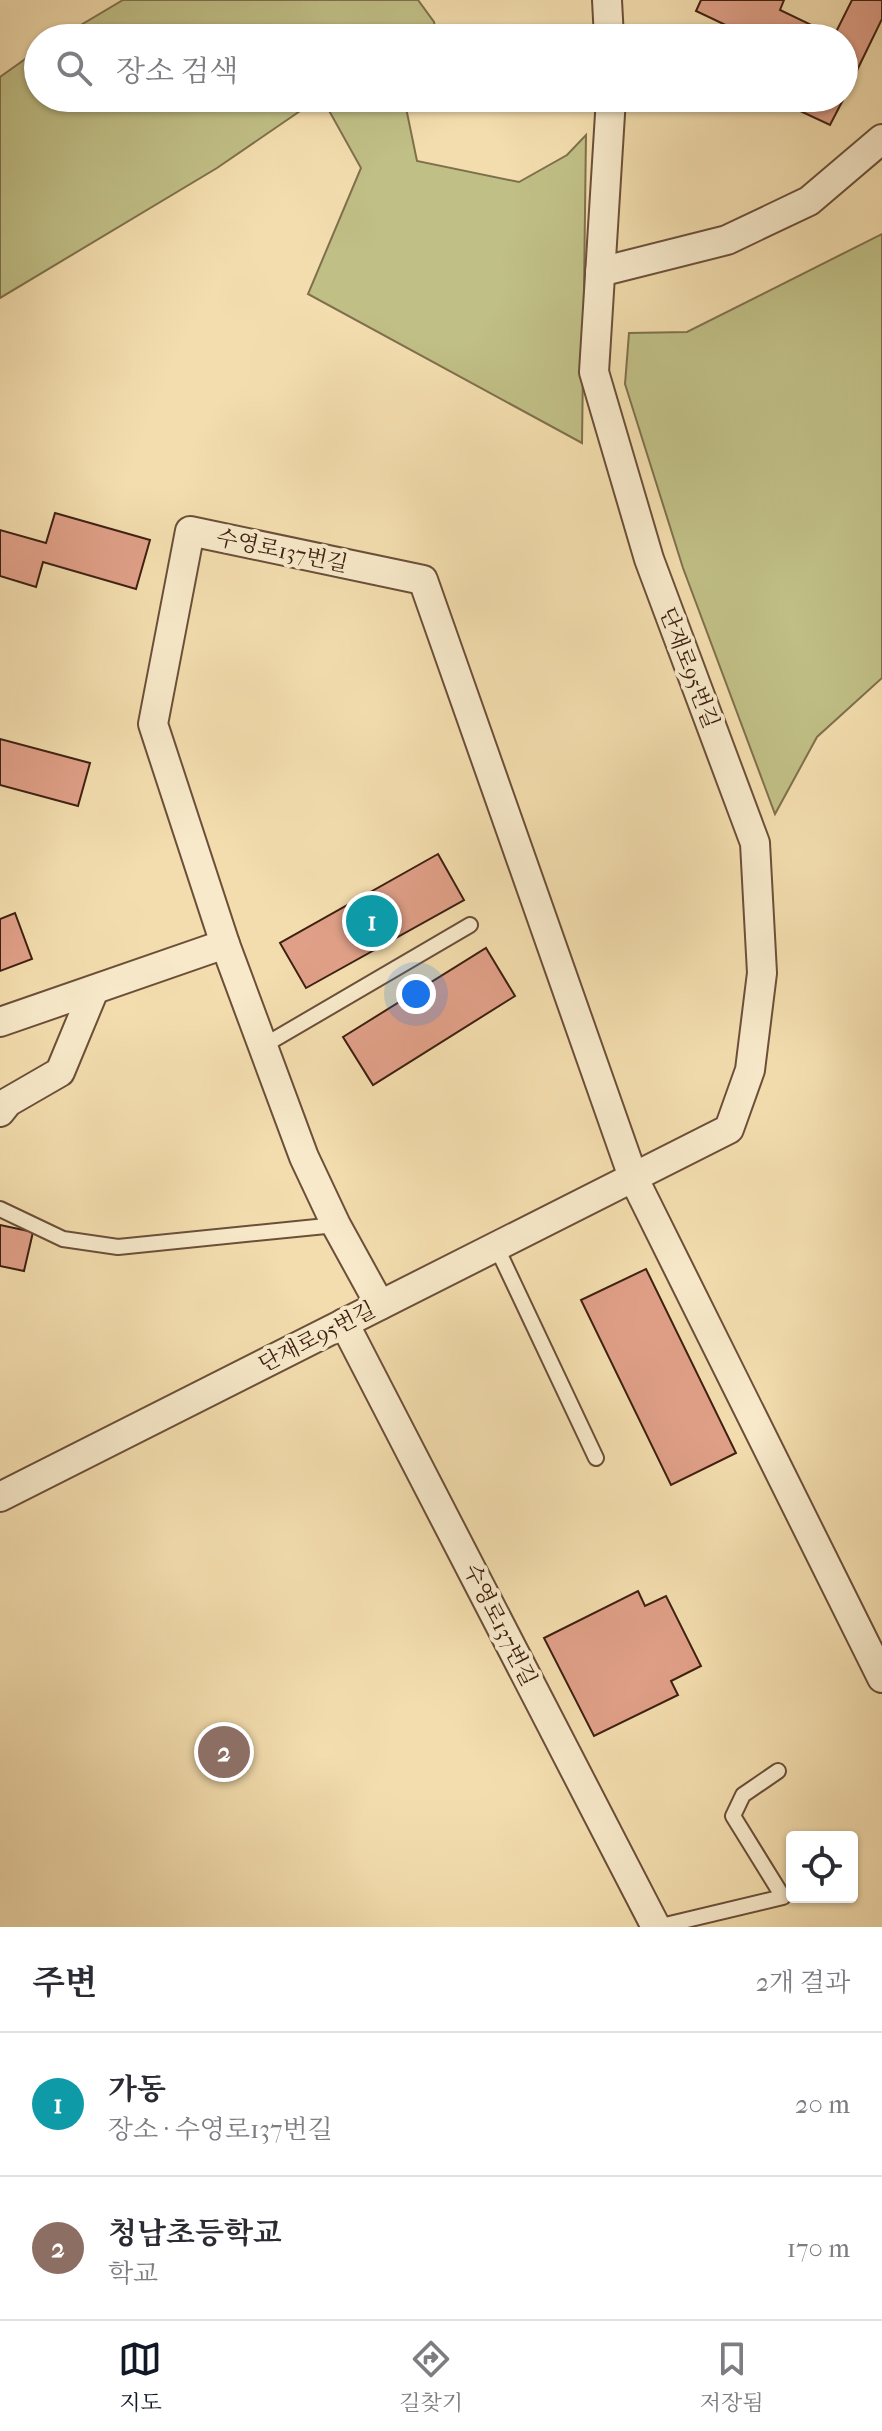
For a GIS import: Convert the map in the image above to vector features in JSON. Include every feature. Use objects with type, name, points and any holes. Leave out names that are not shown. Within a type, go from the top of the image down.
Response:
[{"type":"street","points":[[607,0],[608,24]]},
{"type":"street","name":"단재로95번길","points":[[0,1497],[729,1129],[750,1070],[762,973],[755,843],[649,559],[594,372],[610,112]]},
{"type":"street","points":[[600,272],[727,240],[809,201],[882,139]]},
{"type":"street","name":"수영로137번길","points":[[380,1305],[336,1225],[304,1157],[225,944],[153,724],[190,531],[423,580],[633,1177]]},
{"type":"street","points":[[0,1022],[225,944]]},
{"type":"street","points":[[0,1112],[8,1102],[60,1072],[94,990]]},
{"type":"street","points":[[633,1177],[882,1678]]},
{"type":"street","name":"수영로137번길","points":[[344,1323],[657,1927]]},
{"type":"lane","points":[[263,1046],[470,925]]},
{"type":"lane","points":[[0,1209],[63,1239],[118,1247],[336,1225]]},
{"type":"lane","points":[[496,1246],[596,1458]]},
{"type":"lane","name":"수영로137번길","points":[[657,1927],[783,1897],[733,1816],[743,1795],[778,1771]]},
{"type":"shaded area","points":[[123,0],[418,0],[434,24],[83,24]]},
{"type":"shaded area","points":[[24,60],[24,112],[299,112],[217,168],[0,298],[0,77]]},
{"type":"shaded area","points":[[330,112],[407,112],[417,161],[519,182],[567,155],[586,135],[582,443],[308,294],[361,168]]},
{"type":"shaded area","points":[[882,234],[882,678],[817,737],[775,814],[683,568],[625,384],[629,333],[687,332]]},
{"type":"building","points":[[701,0],[784,0],[780,10],[809,24],[723,24],[696,11]]},
{"type":"building","points":[[852,0],[882,0],[882,19],[858,68],[858,24],[840,24]]},
{"type":"building","points":[[802,112],[837,112],[830,125]]},
{"type":"building","points":[[55,513],[150,540],[136,589],[43,562],[36,587],[0,576],[0,530],[46,543]]},
{"type":"building","points":[[0,739],[90,763],[78,806],[0,785]]},
{"type":"building","points":[[438,854],[464,900],[306,988],[280,943]]},
{"type":"building","points":[[15,913],[32,959],[0,971],[0,919]]},
{"type":"building","points":[[486,948],[515,996],[373,1085],[343,1037]]},
{"type":"building","points":[[0,1225],[33,1232],[24,1271],[0,1266]]},
{"type":"building","points":[[646,1269],[736,1453],[671,1485],[581,1300]]},
{"type":"building","points":[[638,1591],[645,1606],[666,1596],[701,1666],[671,1681],[678,1695],[594,1736],[544,1638]]},
{"type":"place","name":"가동","points":[[372,921]]},
{"type":"place","name":"청남초등학교","points":[[224,1752]]}]
